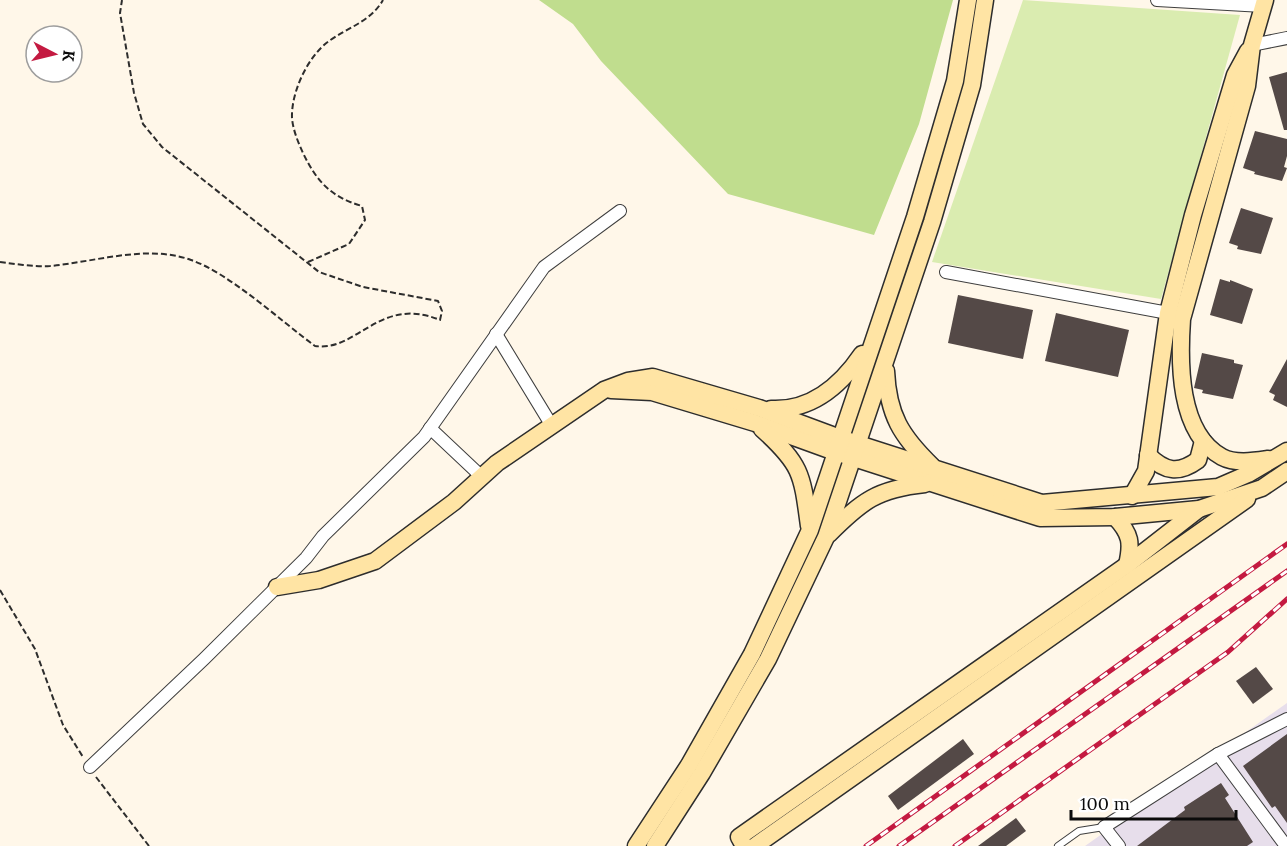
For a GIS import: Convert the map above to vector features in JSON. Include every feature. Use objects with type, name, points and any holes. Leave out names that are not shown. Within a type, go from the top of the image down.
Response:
[{"type":"street","points":[[655,846],[696,769],[810,530],[915,217],[955,81],[968,0]]},
{"type":"street","points":[[636,846],[696,769],[768,659],[826,537],[932,222],[972,85],[986,0]]},
{"type":"street","points":[[1157,0],[1264,3],[1252,45],[1247,86],[1182,319],[1179,359],[1189,412],[1203,441],[1223,458],[1246,462],[1281,454]]},
{"type":"street","points":[[1132,496],[1146,471],[1168,314],[1193,215],[1235,75],[1252,45],[1287,38]]},
{"type":"street","points":[[90,767],[277,587],[306,558],[323,536],[424,437],[544,267],[620,211]]},
{"type":"street","points":[[946,272],[1168,314]]},
{"type":"street","points":[[757,416],[783,410],[821,396],[848,376],[875,333]]},
{"type":"street","points":[[496,334],[552,426]]},
{"type":"street","points":[[885,360],[887,396],[896,423],[934,477]]},
{"type":"street","points":[[277,587],[319,580],[375,561],[454,502],[497,463],[604,390],[652,392],[757,416],[934,477],[1040,518],[1115,517],[1199,510],[1262,489]]},
{"type":"street","points":[[757,416],[789,454],[801,474],[810,530]]},
{"type":"street","points":[[430,428],[482,477]]},
{"type":"street","points":[[1148,455],[1160,467],[1170,471],[1186,468],[1198,460],[1203,441]]},
{"type":"street","points":[[744,846],[739,837],[1127,565],[1248,474],[1281,454]]},
{"type":"street","points":[[755,846],[1287,471]]},
{"type":"street","points":[[826,537],[856,507],[880,493],[934,477],[1042,503],[1218,487],[1248,474]]},
{"type":"street","points":[[1115,517],[1128,531],[1130,538],[1131,546],[1127,565]]},
{"type":"street","points":[[1119,846],[1104,826],[1218,754],[1287,718]]},
{"type":"street","points":[[1218,754],[1287,846]]},
{"type":"lane","points":[[1058,846],[1079,831],[1104,826]]},
{"type":"path","points":[[0,262],[48,266],[131,255],[165,254],[190,259],[217,271],[315,346],[324,348],[398,314],[416,314],[440,320],[442,311],[438,301],[363,286],[319,272],[252,222],[162,147],[143,124],[134,93],[120,13],[122,0]]},
{"type":"path","points":[[308,262],[349,244],[365,220],[362,206],[330,192],[319,182],[297,139],[292,119],[294,99],[310,61],[328,42],[376,13],[384,0]]},
{"type":"path","points":[[0,590],[35,649],[63,724],[90,767],[149,846]]},
{"type":"shaded area","points":[[1287,703],[1287,846],[1085,846]]},
{"type":"green space","points":[[539,0],[953,0],[919,124],[874,235],[728,194],[601,61],[573,24]]},
{"type":"green space","points":[[1023,0],[1240,15],[1161,299],[932,262]]},
{"type":"building","points":[[1287,72],[1287,130],[1284,130],[1269,77]]},
{"type":"building","points":[[1255,131],[1287,139],[1287,156],[1284,167],[1287,168],[1282,181],[1254,174],[1255,172],[1243,168]]},
{"type":"building","points":[[1241,208],[1273,218],[1261,254],[1237,249],[1238,246],[1229,243]]},
{"type":"building","points":[[1220,279],[1230,282],[1230,280],[1253,289],[1242,324],[1210,315]]},
{"type":"building","points":[[958,295],[1033,310],[1023,359],[948,343]]},
{"type":"building","points":[[1056,313],[1129,330],[1118,377],[1045,361]]},
{"type":"building","points":[[1202,353],[1234,360],[1234,363],[1243,365],[1233,399],[1202,393],[1203,390],[1194,388]]},
{"type":"building","points":[[1287,359],[1287,407],[1273,400],[1275,395],[1269,392]]},
{"type":"building","points":[[1256,667],[1273,689],[1253,704],[1236,681]]},
{"type":"building","points":[[1287,734],[1287,823],[1275,806],[1272,808],[1243,766]]},
{"type":"building","points":[[963,739],[974,754],[898,810],[888,796]]},
{"type":"building","points":[[1221,783],[1229,795],[1225,798],[1253,842],[1247,846],[1137,846],[1185,810],[1184,807]]},
{"type":"building","points":[[1016,818],[1026,831],[1006,846],[978,846]]},
{"type":"railway","points":[[866,846],[1287,544]]},
{"type":"railway","points":[[899,846],[1287,571]]},
{"type":"railway","points":[[955,846],[1228,652],[1287,599]]}]
